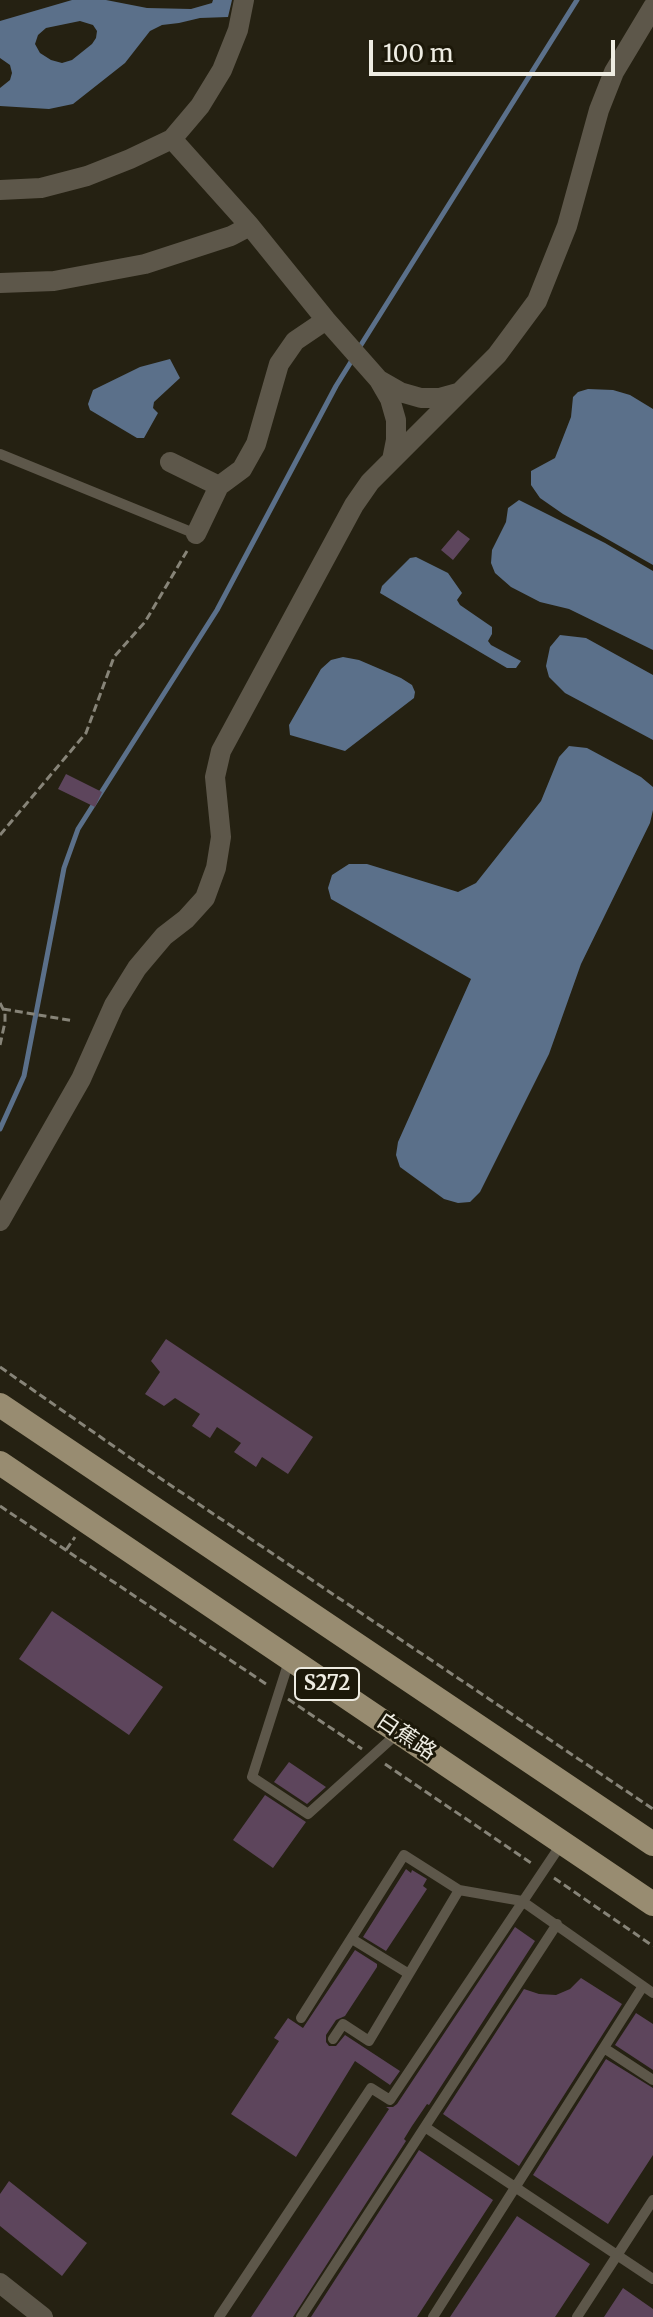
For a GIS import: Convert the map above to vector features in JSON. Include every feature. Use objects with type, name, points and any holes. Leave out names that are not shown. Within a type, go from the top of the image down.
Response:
[{"type":"main road","name":"S272","points":[[0,1405],[653,1844]]},
{"type":"main road","name":"白蕉路","points":[[0,1463],[562,1842],[650,1896]]},
{"type":"street","points":[[0,190],[41,188],[87,176],[172,139],[200,106],[222,70],[238,30],[244,0]]},
{"type":"street","points":[[0,1221],[81,1079],[114,1005],[137,968],[164,936],[186,919],[205,898],[216,868],[221,837],[215,777],[221,751],[354,505],[370,482],[497,355],[537,301],[567,226],[599,110],[614,72],[653,7]]},
{"type":"street","points":[[172,139],[250,226],[379,380],[390,399],[396,420],[392,460]]},
{"type":"street","points":[[0,283],[54,281],[145,264],[231,236],[250,226]]},
{"type":"street","points":[[196,534],[219,486],[242,469],[256,444],[279,364],[295,341],[326,320]]},
{"type":"street","points":[[379,380],[400,392],[421,398],[440,398],[460,392]]},
{"type":"street","points":[[170,462],[219,486]]},
{"type":"street","points":[[0,2283],[43,2317]]},
{"type":"lane","points":[[0,454],[196,534]]},
{"type":"lane","points":[[290,1659],[252,1777],[308,1814],[399,1732]]},
{"type":"lane","points":[[219,2317],[371,2088],[390,2100],[562,1842]]},
{"type":"lane","points":[[301,2018],[404,1855],[459,1890],[522,1901],[653,1993]]},
{"type":"lane","points":[[333,2039],[343,2024],[369,2041],[459,1890]]},
{"type":"lane","points":[[301,2317],[557,1924]]},
{"type":"lane","points":[[352,1939],[409,1974]]},
{"type":"lane","points":[[433,2317],[643,1986]]},
{"type":"lane","points":[[604,2048],[653,2080]]},
{"type":"lane","points":[[425,2127],[653,2279]]},
{"type":"lane","points":[[577,2317],[653,2200]]},
{"type":"path","points":[[0,835],[86,733],[114,657],[145,622],[196,534]]},
{"type":"path","points":[[0,1003],[5,1022],[0,1045]]},
{"type":"path","points":[[3,1009],[74,1021]]},
{"type":"path","points":[[0,1367],[653,1809]]},
{"type":"path","points":[[0,1506],[653,1946]]},
{"type":"water","points":[[72,0],[106,0],[147,8],[191,9],[213,0],[232,0],[228,17],[200,18],[162,25],[150,31],[125,63],[73,104],[49,109],[0,106],[0,88],[10,80],[12,73],[10,65],[0,58],[0,21]],"holes":[[[80,21],[93,25],[97,31],[96,38],[72,60],[62,63],[51,60],[40,53],[35,44],[38,35],[46,28]]]},
{"type":"water","points":[[170,359],[180,378],[154,402],[153,408],[158,413],[144,438],[137,438],[90,410],[88,404],[93,390],[140,367]]},
{"type":"water","points":[[588,389],[613,390],[630,395],[653,409],[653,565],[563,514],[540,498],[531,485],[531,471],[555,458],[571,417],[573,397]]},
{"type":"water","points":[[519,500],[653,571],[653,650],[569,609],[540,602],[511,587],[495,573],[491,563],[492,550],[506,522],[508,508]]},
{"type":"water","points":[[416,557],[448,573],[462,593],[457,600],[460,605],[492,627],[488,641],[521,661],[516,668],[507,668],[380,593],[382,586],[410,558]]},
{"type":"water","points":[[560,635],[586,638],[653,675],[653,740],[565,693],[549,677],[546,666],[550,647]]},
{"type":"water","points":[[343,657],[359,660],[401,678],[412,685],[414,698],[345,751],[290,735],[289,725],[321,669],[331,660]]},
{"type":"water","points":[[569,746],[587,748],[641,777],[653,787],[650,823],[581,964],[549,1054],[480,1192],[470,1202],[458,1203],[444,1199],[400,1167],[396,1155],[398,1142],[471,979],[331,899],[328,888],[332,875],[349,864],[367,864],[458,892],[476,883],[541,801],[559,757]]},
{"type":"building","points":[[458,530],[470,539],[453,560],[441,550]]},
{"type":"building","points":[[66,774],[102,792],[95,807],[58,789]]},
{"type":"building","points":[[166,1339],[313,1437],[288,1474],[262,1457],[256,1467],[234,1452],[241,1443],[217,1427],[210,1438],[192,1426],[200,1414],[175,1398],[164,1406],[145,1394],[160,1372],[151,1361]]},
{"type":"building","points":[[52,1611],[163,1687],[129,1735],[19,1659]]},
{"type":"building","points":[[289,1762],[326,1787],[307,1804],[274,1782]]},
{"type":"building","points":[[265,1795],[306,1822],[273,1868],[233,1840]]},
{"type":"building","points":[[406,1869],[427,1879],[423,1886],[427,1889],[386,1951],[363,1937]]},
{"type":"building","points":[[515,1927],[535,1941],[429,2105],[412,2126],[404,2139],[406,2141],[293,2317],[251,2317],[389,2109],[386,2107],[397,2104]]},
{"type":"building","points":[[355,1950],[377,1967],[345,2016],[336,2020],[326,2035],[326,2042],[329,2046],[336,2046],[345,2035],[400,2071],[390,2085],[355,2061],[296,2157],[231,2114],[279,2041],[274,2038],[288,2018],[303,2028]]},
{"type":"building","points":[[581,1978],[622,2004],[519,2166],[443,2114],[524,1989],[556,1995],[570,1989]]},
{"type":"building","points":[[636,2013],[653,2024],[653,2070],[615,2045]]},
{"type":"building","points":[[606,2059],[653,2088],[653,2155],[608,2224],[533,2175]]},
{"type":"building","points":[[419,2150],[493,2200],[417,2317],[311,2317]]},
{"type":"building","points":[[9,2181],[87,2243],[62,2276],[0,2226],[0,2194]]},
{"type":"building","points":[[517,2216],[590,2264],[555,2317],[450,2317]]},
{"type":"building","points":[[623,2288],[653,2309],[653,2317],[604,2317]]},
{"type":"waterway","points":[[359,348],[577,0]]},
{"type":"waterway","points":[[0,1129],[24,1076],[64,868],[78,829],[217,610],[354,357]]}]
